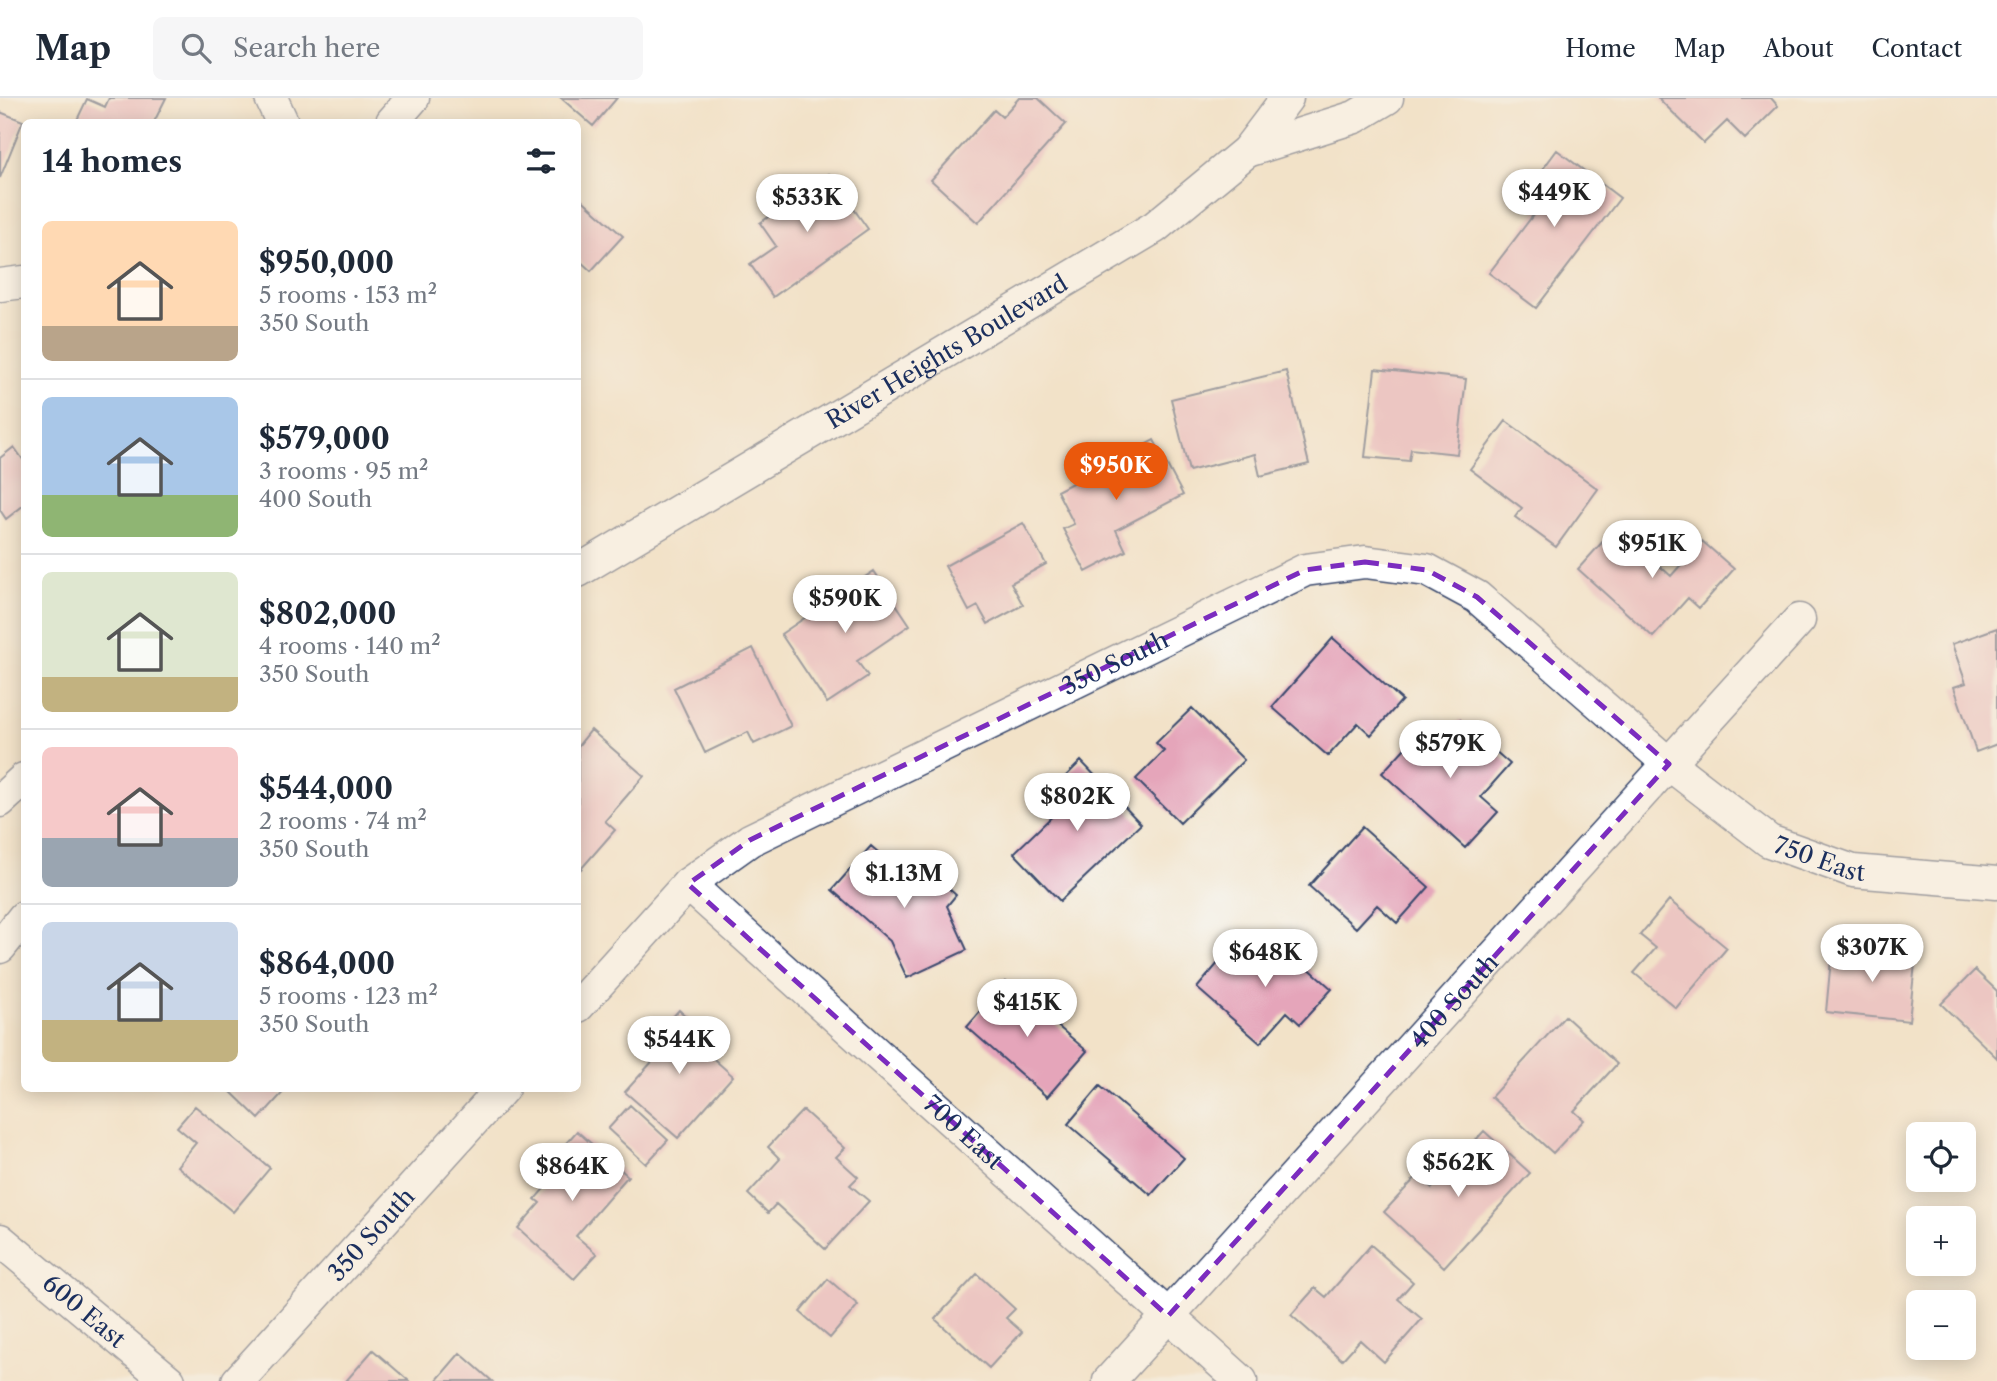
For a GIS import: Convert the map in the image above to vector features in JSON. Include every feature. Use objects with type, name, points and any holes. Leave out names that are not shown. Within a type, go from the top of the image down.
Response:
[{"type":"street","points":[[271,98],[281,119]]},
{"type":"street","points":[[395,119],[413,98]]},
{"type":"street","name":"River Heights Boulevard","points":[[581,569],[1155,227],[1247,151],[1287,98]]},
{"type":"street","points":[[1247,151],[1355,117],[1387,98]]},
{"type":"street","points":[[0,285],[21,282]]},
{"type":"street","name":"350 South","points":[[581,1003],[688,884],[750,840],[1306,570],[1365,562],[1427,570],[1478,597],[1669,764]]},
{"type":"street","name":"400 South","points":[[1109,1381],[1799,620]]},
{"type":"street","name":"750 East","points":[[1669,764],[1769,841],[1853,871],[1997,883]]},
{"type":"street","points":[[0,801],[21,782]]},
{"type":"street","name":"700 East","points":[[688,884],[1241,1381]]},
{"type":"street","points":[[0,947],[21,921]]},
{"type":"street","name":"350 South","points":[[238,1381],[499,1092]]},
{"type":"street","name":"600 East","points":[[0,1240],[169,1381]]},
{"type":"highlighted area","points":[[1365,562],[1427,570],[1477,597],[1669,764],[1168,1316],[688,884],[750,840],[1305,570]]},
{"type":"building","points":[[109,98],[166,98],[156,119],[77,119],[87,99],[105,107]]},
{"type":"building","points":[[561,98],[617,98],[593,126]]},
{"type":"building","points":[[1019,98],[1038,98],[1066,124],[978,223],[931,180],[994,110],[1002,117]]},
{"type":"building","points":[[1658,98],[1771,98],[1778,106],[1745,139],[1727,121],[1704,143]]},
{"type":"building","points":[[0,112],[21,120],[21,126],[0,178]]},
{"type":"building","points":[[1557,150],[1620,198],[1536,308],[1489,273],[1544,201],[1528,189]]},
{"type":"building","points":[[829,174],[868,229],[773,297],[750,264],[776,246],[760,223]]},
{"type":"building","points":[[581,199],[623,236],[591,271],[581,262]]},
{"type":"building","points":[[1375,369],[1466,379],[1457,454],[1411,449],[1409,461],[1365,457]]},
{"type":"building","points":[[1286,371],[1309,464],[1260,476],[1255,454],[1189,471],[1171,399]]},
{"type":"building","points":[[1506,421],[1598,489],[1556,547],[1515,517],[1522,508],[1470,469]]},
{"type":"building","points":[[1154,440],[1183,495],[1116,530],[1126,551],[1086,572],[1063,529],[1074,524],[1057,491]]},
{"type":"building","points":[[14,447],[21,457],[21,507],[6,519],[0,510],[0,458]]},
{"type":"building","points":[[1023,523],[1046,564],[1011,583],[1023,605],[988,624],[978,606],[969,611],[945,566]]},
{"type":"building","points":[[1616,527],[1671,576],[1702,541],[1734,569],[1699,608],[1688,598],[1653,637],[1578,569]]},
{"type":"building","points":[[874,571],[910,625],[857,661],[868,676],[827,703],[781,634]]},
{"type":"building","points":[[1997,628],[1997,744],[1976,752],[1954,687],[1966,683],[1952,644]]},
{"type":"building","points":[[1333,638],[1402,700],[1371,735],[1358,723],[1328,756],[1272,707]]},
{"type":"building","points":[[753,648],[791,726],[754,744],[748,732],[705,753],[674,688]]},
{"type":"building","points":[[1192,708],[1244,760],[1180,823],[1136,779],[1164,751],[1156,743]]},
{"type":"building","points":[[1460,720],[1510,764],[1481,797],[1498,812],[1465,848],[1382,773],[1417,735],[1433,750]]},
{"type":"building","points":[[591,730],[644,776],[605,821],[615,830],[581,869],[581,742]]},
{"type":"building","points":[[1081,761],[1141,824],[1060,901],[1014,853],[1065,804],[1052,790]]},
{"type":"building","points":[[1362,827],[1429,887],[1397,923],[1377,905],[1356,928],[1309,886]]},
{"type":"building","points":[[871,846],[904,875],[918,861],[956,895],[947,906],[967,950],[907,978],[890,941],[832,890]]},
{"type":"building","points":[[1669,900],[1727,948],[1676,1008],[1634,973],[1656,948],[1640,935]]},
{"type":"building","points":[[1270,934],[1332,989],[1300,1024],[1287,1012],[1260,1043],[1197,988],[1224,956],[1238,969]]},
{"type":"building","points":[[1843,947],[1916,954],[1909,1021],[1826,1012],[1831,959],[1842,960]]},
{"type":"building","points":[[1975,970],[1997,991],[1997,1058],[1941,1004]]},
{"type":"building","points":[[1006,982],[1087,1051],[1047,1097],[967,1027]]},
{"type":"building","points":[[679,1010],[716,1043],[707,1053],[733,1076],[678,1138],[625,1092],[659,1054],[648,1045]]},
{"type":"building","points":[[1565,1016],[1617,1064],[1574,1111],[1584,1120],[1553,1153],[1491,1097]]},
{"type":"building","points":[[1100,1086],[1184,1158],[1151,1195],[1068,1124]]},
{"type":"building","points":[[231,1092],[283,1092],[259,1119]]},
{"type":"building","points":[[630,1105],[668,1140],[646,1164],[608,1129]]},
{"type":"building","points":[[195,1106],[270,1168],[233,1212],[177,1166],[196,1143],[177,1127]]},
{"type":"building","points":[[803,1110],[845,1148],[836,1157],[858,1177],[850,1185],[869,1201],[825,1249],[776,1204],[768,1213],[748,1194],[780,1159],[768,1147]]},
{"type":"building","points":[[577,1131],[628,1176],[576,1236],[597,1254],[574,1279],[518,1228],[540,1203],[535,1199],[561,1169],[551,1160]]},
{"type":"building","points":[[1484,1131],[1530,1173],[1444,1267],[1384,1212],[1418,1175],[1432,1188]]},
{"type":"building","points":[[1371,1245],[1413,1282],[1398,1299],[1422,1319],[1384,1362],[1360,1340],[1342,1360],[1291,1315],[1315,1288],[1326,1297]]},
{"type":"building","points":[[977,1274],[1015,1309],[1006,1318],[1022,1332],[989,1368],[935,1319]]},
{"type":"building","points":[[828,1279],[858,1305],[830,1338],[800,1312]]},
{"type":"building","points":[[373,1350],[409,1381],[346,1381]]},
{"type":"building","points":[[460,1353],[492,1381],[436,1381]]}]
